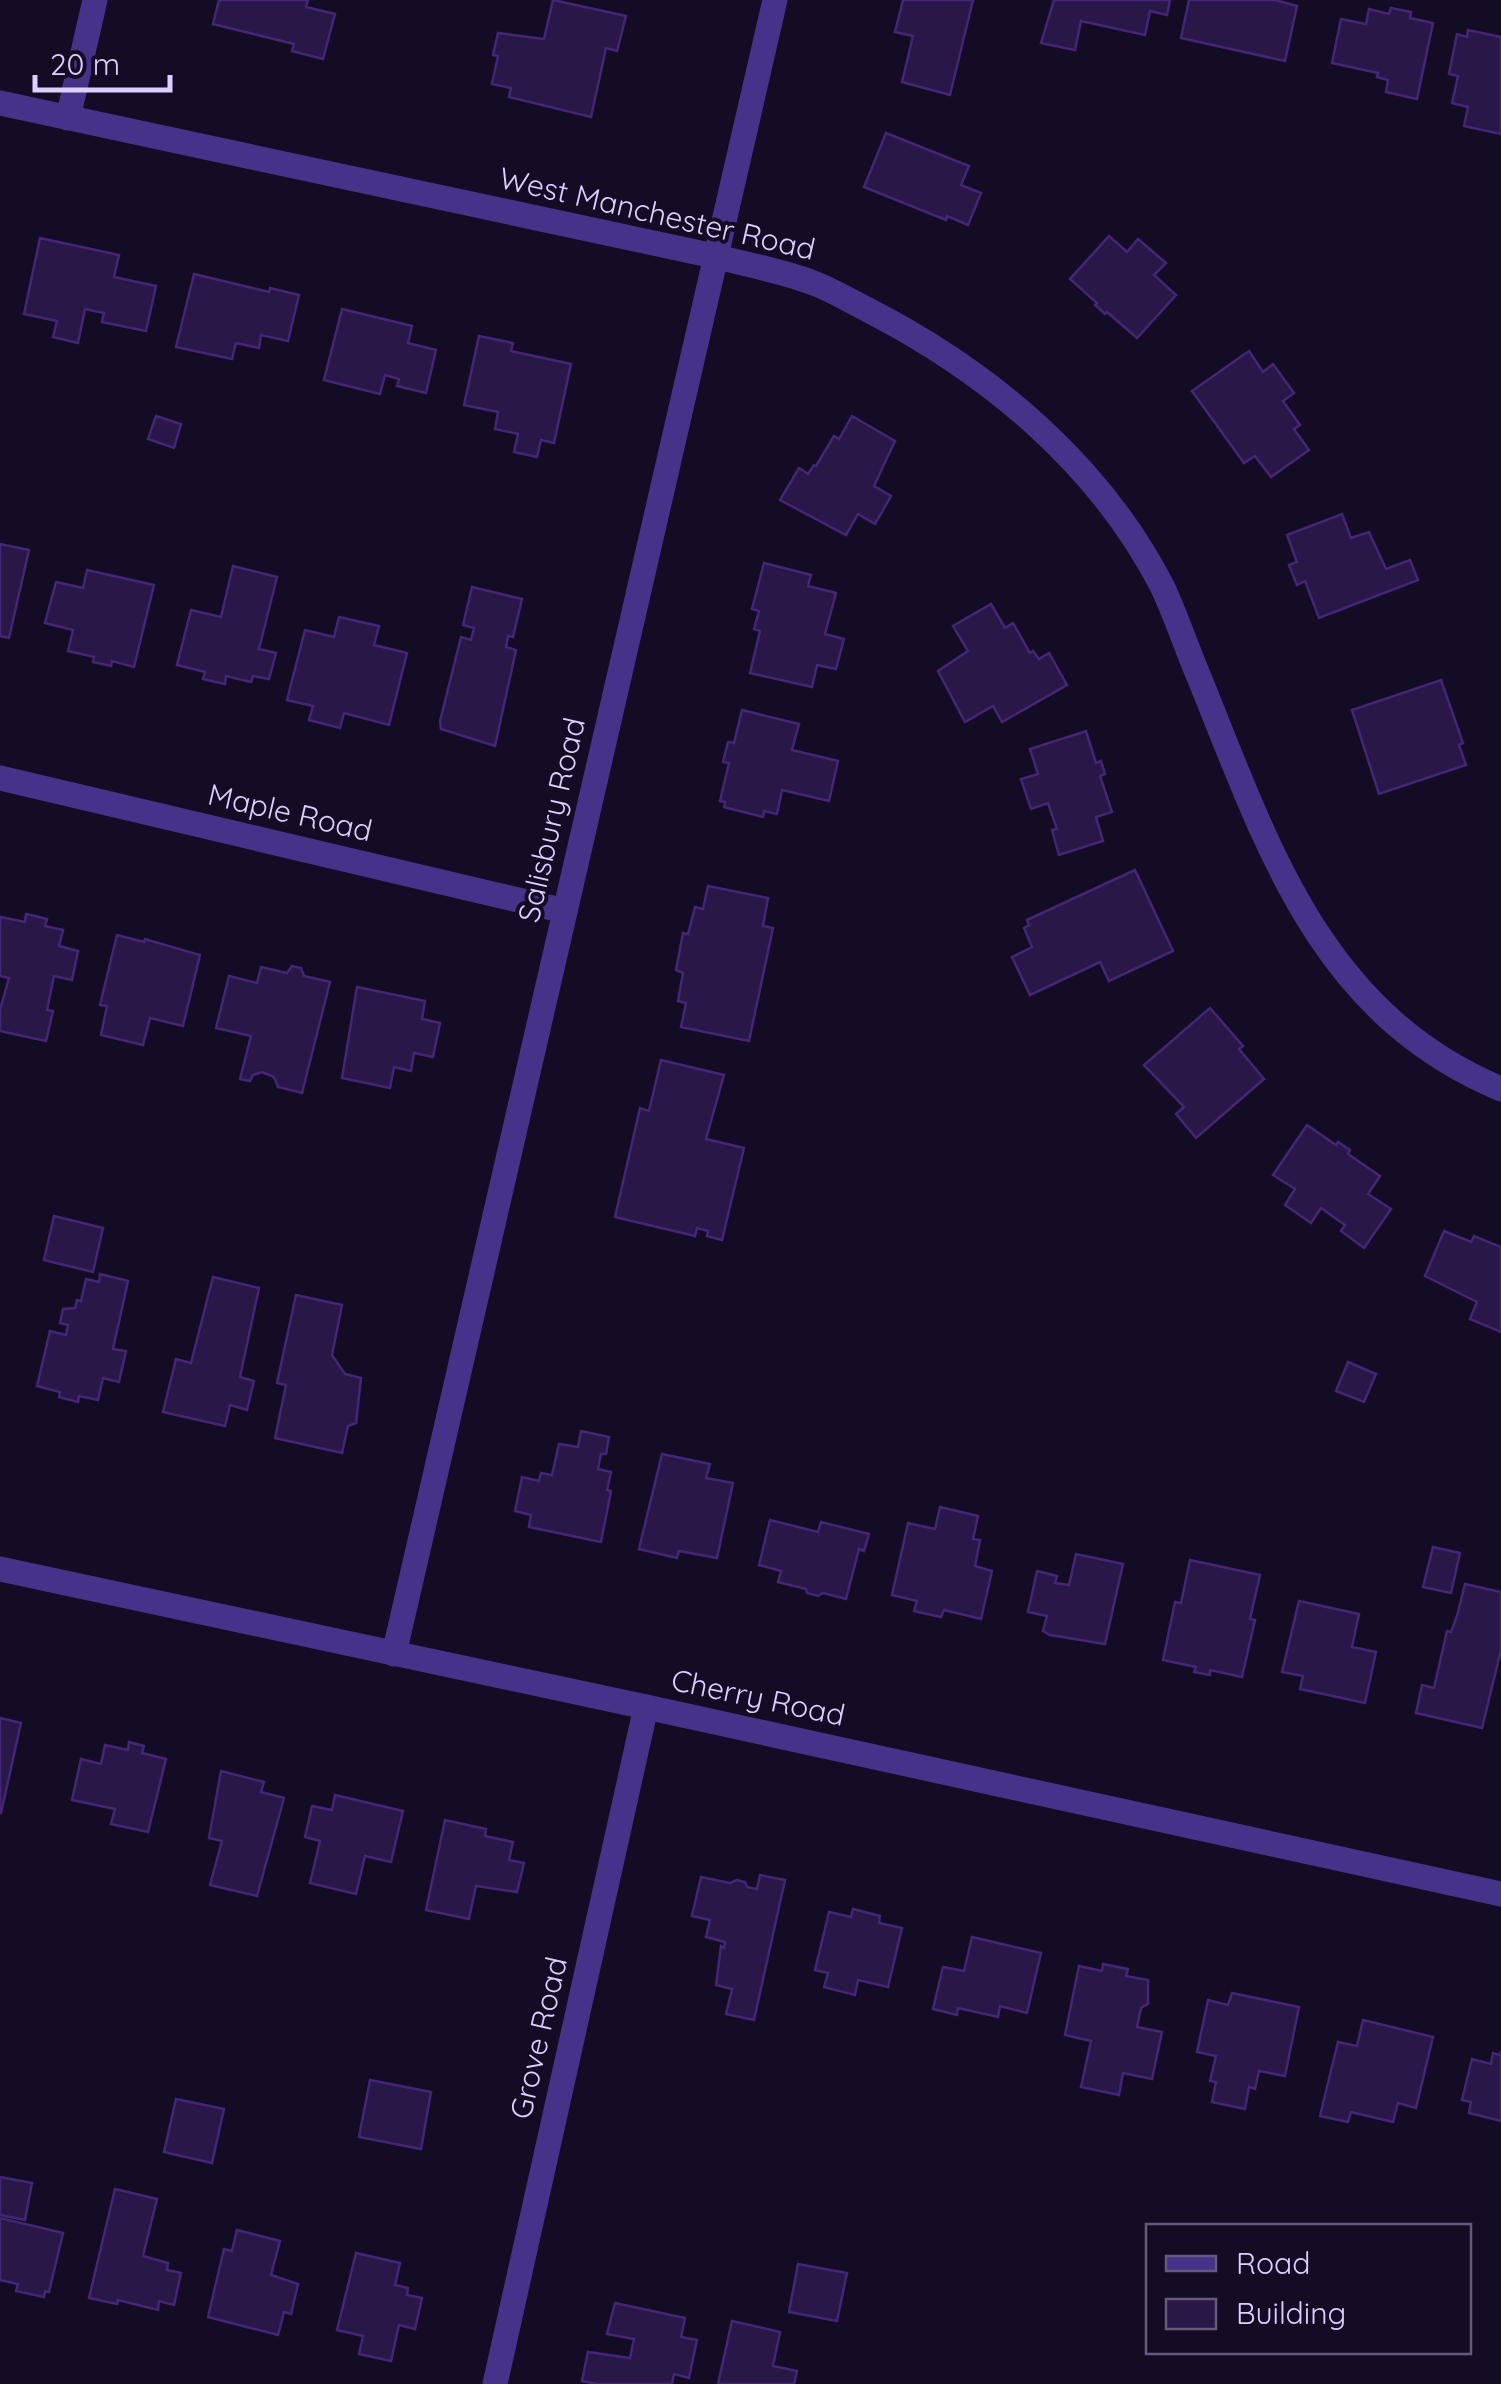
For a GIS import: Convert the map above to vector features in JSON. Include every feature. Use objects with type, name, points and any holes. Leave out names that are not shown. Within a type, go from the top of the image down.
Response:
[{"type":"street","points":[[68,118],[94,0]]},
{"type":"street","name":"Salisbury Road","points":[[394,1654],[775,0]]},
{"type":"street","name":"West Manchester Road","points":[[0,103],[714,256],[815,284],[929,342],[1043,429],[1097,486],[1161,586],[1270,853],[1326,950],[1394,1024],[1459,1071],[1501,1088]]},
{"type":"street","name":"Maple Road","points":[[0,778],[565,911]]},
{"type":"street","name":"Cherry Road","points":[[0,1570],[646,1706],[1501,1894]]},
{"type":"street","name":"Grove Road","points":[[495,2384],[646,1706]]},
{"type":"building","points":[[219,0],[308,0],[306,7],[335,14],[323,59],[292,51],[294,44],[213,24]]},
{"type":"building","points":[[553,0],[626,16],[617,51],[606,48],[591,117],[509,97],[511,88],[492,84],[498,33],[544,39]]},
{"type":"building","points":[[903,0],[973,0],[950,95],[902,82],[913,36],[895,32]]},
{"type":"building","points":[[1054,0],[1170,0],[1167,15],[1150,11],[1145,35],[1081,21],[1075,50],[1041,43]]},
{"type":"building","points":[[1189,0],[1275,0],[1297,6],[1285,61],[1181,38]]},
{"type":"building","points":[[1391,8],[1411,12],[1410,18],[1433,23],[1417,99],[1386,92],[1388,80],[1377,77],[1378,73],[1332,63],[1341,19],[1366,24],[1369,9],[1389,14]]},
{"type":"building","points":[[1468,30],[1501,37],[1501,134],[1464,126],[1468,107],[1452,103],[1458,76],[1449,74],[1457,34],[1467,37]]},
{"type":"building","points":[[886,133],[969,166],[961,185],[981,193],[968,225],[864,187]]},
{"type":"building","points":[[1109,236],[1127,252],[1138,239],[1166,263],[1154,275],[1176,295],[1137,338],[1105,314],[1070,279]]},
{"type":"building","points":[[40,238],[119,255],[114,277],[156,286],[146,331],[102,322],[104,313],[85,309],[78,343],[53,337],[57,321],[24,314]]},
{"type":"building","points":[[194,274],[299,295],[288,341],[261,335],[259,348],[236,343],[232,359],[176,347]]},
{"type":"building","points":[[342,309],[412,326],[408,343],[436,350],[426,393],[397,386],[399,379],[385,375],[380,394],[324,380]]},
{"type":"building","points":[[479,336],[513,343],[511,351],[571,364],[554,443],[541,440],[537,457],[514,452],[518,434],[495,429],[498,412],[464,405]]},
{"type":"building","points":[[1249,351],[1263,372],[1273,364],[1294,393],[1283,401],[1300,425],[1294,429],[1309,450],[1271,477],[1255,456],[1244,463],[1192,391]]},
{"type":"building","points":[[156,416],[181,424],[174,448],[148,439]]},
{"type":"building","points":[[852,416],[895,441],[874,486],[891,496],[875,524],[858,514],[846,535],[780,500],[799,468],[808,474],[834,436],[839,439]]},
{"type":"building","points":[[1342,514],[1351,538],[1369,532],[1386,569],[1410,560],[1418,580],[1319,618],[1305,581],[1297,585],[1289,565],[1297,562],[1287,535]]},
{"type":"building","points":[[0,544],[29,550],[9,638],[0,636]]},
{"type":"building","points":[[764,563],[811,575],[808,586],[836,593],[825,634],[844,639],[836,669],[817,665],[812,687],[750,673],[760,631],[754,629],[759,611],[752,609]]},
{"type":"building","points":[[233,566],[277,577],[259,649],[276,653],[269,679],[253,676],[251,682],[226,676],[225,684],[203,679],[205,672],[177,665],[191,610],[221,617]]},
{"type":"building","points":[[87,570],[154,585],[134,667],[112,661],[111,666],[93,662],[94,657],[68,651],[73,630],[45,623],[56,582],[83,588]]},
{"type":"building","points":[[472,587],[522,599],[513,637],[508,636],[506,647],[516,650],[495,746],[441,729],[461,637],[471,640],[474,628],[463,625]]},
{"type":"building","points":[[991,604],[1005,628],[1013,623],[1030,653],[1033,651],[1039,659],[1049,653],[1067,685],[1002,722],[993,706],[965,722],[938,671],[968,651],[953,626]]},
{"type":"building","points":[[339,617],[379,626],[374,645],[407,653],[389,725],[344,713],[340,728],[309,720],[313,706],[287,700],[305,630],[334,637]]},
{"type":"building","points":[[1441,680],[1463,743],[1459,745],[1466,765],[1379,794],[1352,710]]},
{"type":"building","points":[[742,710],[799,724],[792,750],[838,761],[829,801],[782,790],[777,814],[764,811],[763,817],[724,807],[725,802],[720,801],[729,763],[723,762],[728,742],[734,743]]},
{"type":"building","points":[[1086,731],[1096,763],[1101,761],[1105,774],[1100,776],[1112,812],[1096,817],[1103,841],[1059,855],[1052,830],[1057,829],[1048,803],[1031,809],[1021,779],[1038,774],[1030,749]]},
{"type":"building","points":[[1135,870],[1173,951],[1109,981],[1100,962],[1030,995],[1012,957],[1032,947],[1024,928],[1029,925],[1027,920]]},
{"type":"building","points":[[708,886],[768,898],[763,926],[773,928],[749,1041],[681,1027],[686,1003],[678,1001],[683,973],[676,970],[683,933],[688,934],[695,907],[703,909]]},
{"type":"building","points":[[26,914],[47,919],[45,926],[63,930],[59,946],[78,951],[72,980],[54,976],[47,1010],[53,1011],[46,1041],[0,1031],[0,1010],[9,978],[0,976],[1,917],[25,922]]},
{"type":"building","points":[[117,935],[200,955],[183,1026],[150,1018],[143,1045],[101,1035],[107,1006],[100,1005]]},
{"type":"building","points":[[292,966],[301,968],[304,976],[330,982],[302,1093],[278,1087],[274,1077],[262,1072],[250,1081],[240,1079],[251,1036],[216,1028],[229,976],[257,983],[261,967],[287,973]]},
{"type":"building","points":[[357,987],[425,1001],[422,1019],[440,1023],[433,1057],[414,1053],[411,1071],[394,1067],[390,1088],[342,1078]]},
{"type":"building","points":[[1210,1008],[1243,1046],[1239,1049],[1264,1079],[1196,1138],[1176,1114],[1184,1107],[1144,1065]]},
{"type":"building","points":[[661,1060],[724,1075],[706,1139],[744,1148],[722,1240],[697,1228],[695,1236],[615,1217],[640,1108],[649,1111]]},
{"type":"building","points":[[1307,1125],[1350,1150],[1348,1154],[1380,1176],[1368,1194],[1391,1209],[1364,1248],[1341,1231],[1345,1225],[1321,1208],[1311,1223],[1285,1205],[1295,1189],[1273,1175]]},
{"type":"building","points":[[54,1216],[103,1228],[93,1272],[44,1260]]},
{"type":"building","points":[[1444,1231],[1471,1242],[1474,1236],[1501,1247],[1501,1332],[1470,1319],[1477,1302],[1425,1276]]},
{"type":"building","points":[[100,1274],[128,1281],[113,1349],[126,1351],[119,1382],[103,1378],[98,1400],[79,1396],[78,1402],[37,1386],[50,1331],[66,1335],[68,1325],[60,1323],[63,1309],[75,1308],[77,1300],[81,1301],[86,1279],[99,1282]]},
{"type":"building","points":[[213,1277],[259,1288],[240,1377],[254,1381],[247,1410],[230,1405],[225,1426],[163,1412],[176,1359],[191,1363]]},
{"type":"building","points":[[296,1295],[342,1305],[332,1355],[345,1374],[361,1378],[356,1423],[348,1426],[342,1453],[275,1438],[286,1385],[277,1383]]},
{"type":"building","points":[[1348,1362],[1376,1374],[1364,1402],[1336,1391]]},
{"type":"building","points":[[581,1431],[609,1437],[598,1469],[611,1472],[601,1542],[529,1527],[531,1515],[515,1511],[522,1477],[539,1481],[541,1473],[552,1475],[559,1444],[578,1447]]},
{"type":"building","points":[[662,1454],[710,1464],[706,1478],[733,1483],[717,1558],[679,1551],[677,1558],[639,1549]]},
{"type":"building","points":[[940,1507],[978,1516],[973,1539],[980,1540],[975,1566],[992,1571],[981,1619],[944,1610],[941,1617],[914,1611],[917,1601],[892,1595],[908,1523],[935,1529]]},
{"type":"building","points":[[770,1520],[818,1532],[821,1522],[869,1534],[864,1551],[859,1549],[846,1599],[823,1593],[818,1596],[778,1582],[781,1571],[759,1565]]},
{"type":"building","points":[[1433,1547],[1460,1553],[1451,1593],[1423,1587]]},
{"type":"building","points":[[1076,1554],[1123,1564],[1105,1644],[1050,1635],[1043,1631],[1047,1616],[1028,1612],[1037,1571],[1057,1576],[1055,1583],[1069,1585]]},
{"type":"building","points":[[1190,1560],[1260,1575],[1242,1677],[1210,1670],[1210,1675],[1194,1672],[1196,1667],[1163,1660],[1175,1602],[1181,1603]]},
{"type":"building","points":[[1465,1584],[1501,1592],[1501,1650],[1482,1728],[1416,1713],[1422,1685],[1434,1688],[1447,1631],[1451,1632]]},
{"type":"building","points":[[1299,1601],[1359,1614],[1352,1647],[1376,1652],[1365,1703],[1300,1689],[1303,1676],[1282,1672]]},
{"type":"building","points":[[0,1718],[21,1723],[1,1813],[0,1813]]},
{"type":"building","points":[[129,1742],[144,1746],[142,1753],[166,1759],[148,1832],[111,1824],[115,1809],[72,1800],[81,1759],[101,1764],[105,1745],[128,1750]]},
{"type":"building","points":[[221,1771],[264,1782],[261,1792],[284,1798],[257,1896],[210,1885],[222,1841],[209,1838]]},
{"type":"building","points":[[335,1795],[403,1811],[391,1862],[365,1856],[356,1894],[310,1883],[320,1841],[305,1837],[312,1806],[332,1810]]},
{"type":"building","points":[[445,1820],[486,1829],[485,1836],[513,1842],[509,1860],[524,1863],[517,1892],[476,1886],[469,1919],[426,1910]]},
{"type":"building","points":[[760,1875],[785,1880],[754,2020],[726,2014],[732,1989],[716,1985],[721,1946],[724,1948],[725,1942],[706,1937],[710,1920],[692,1916],[701,1877],[730,1883],[737,1880],[757,1889]]},
{"type":"building","points":[[853,1909],[880,1916],[879,1923],[902,1928],[888,1987],[858,1980],[855,1995],[824,1987],[828,1973],[815,1970],[829,1912],[851,1917]]},
{"type":"building","points":[[972,1937],[1041,1953],[1027,2013],[1000,2006],[998,2017],[958,2008],[957,2015],[933,2009],[943,1967],[964,1971]]},
{"type":"building","points":[[1103,1964],[1128,1969],[1126,1976],[1148,1980],[1148,2004],[1141,2008],[1137,2027],[1162,2032],[1152,2079],[1123,2073],[1119,2095],[1081,2087],[1091,2041],[1065,2035],[1079,1966],[1102,1971]]},
{"type":"building","points":[[1232,1993],[1299,2007],[1285,2076],[1259,2071],[1255,2089],[1249,2087],[1245,2109],[1212,2102],[1216,2082],[1210,2081],[1216,2056],[1197,2052],[1208,2000],[1228,2005]]},
{"type":"building","points":[[1363,2020],[1433,2037],[1416,2108],[1398,2103],[1393,2122],[1351,2112],[1348,2122],[1320,2116],[1338,2042],[1357,2046]]},
{"type":"building","points":[[1501,2051],[1501,2121],[1469,2113],[1471,2102],[1462,2100],[1472,2059],[1491,2064],[1493,2053],[1500,2055]]},
{"type":"building","points":[[370,2080],[431,2092],[421,2149],[359,2137]]},
{"type":"building","points":[[176,2099],[224,2109],[212,2163],[164,2152]]},
{"type":"building","points":[[0,2177],[32,2183],[25,2220],[0,2215]]},
{"type":"building","points":[[115,2189],[157,2199],[143,2256],[168,2263],[167,2270],[181,2273],[174,2305],[159,2301],[158,2310],[89,2298]]},
{"type":"building","points":[[0,2218],[63,2233],[49,2292],[45,2291],[44,2297],[16,2291],[18,2284],[0,2280]]},
{"type":"building","points":[[237,2230],[280,2241],[271,2275],[298,2284],[291,2314],[284,2312],[278,2335],[208,2317],[224,2249],[232,2251]]},
{"type":"building","points":[[356,2253],[400,2263],[395,2285],[408,2288],[407,2295],[422,2298],[415,2329],[399,2325],[391,2361],[359,2354],[363,2336],[337,2330]]},
{"type":"building","points":[[798,2264],[847,2273],[837,2321],[789,2312]]},
{"type":"building","points":[[615,2303],[685,2318],[681,2337],[697,2340],[689,2378],[674,2374],[672,2384],[582,2381],[588,2352],[630,2358],[634,2339],[607,2334]]},
{"type":"building","points":[[732,2321],[780,2332],[773,2366],[797,2371],[794,2384],[718,2384]]}]
